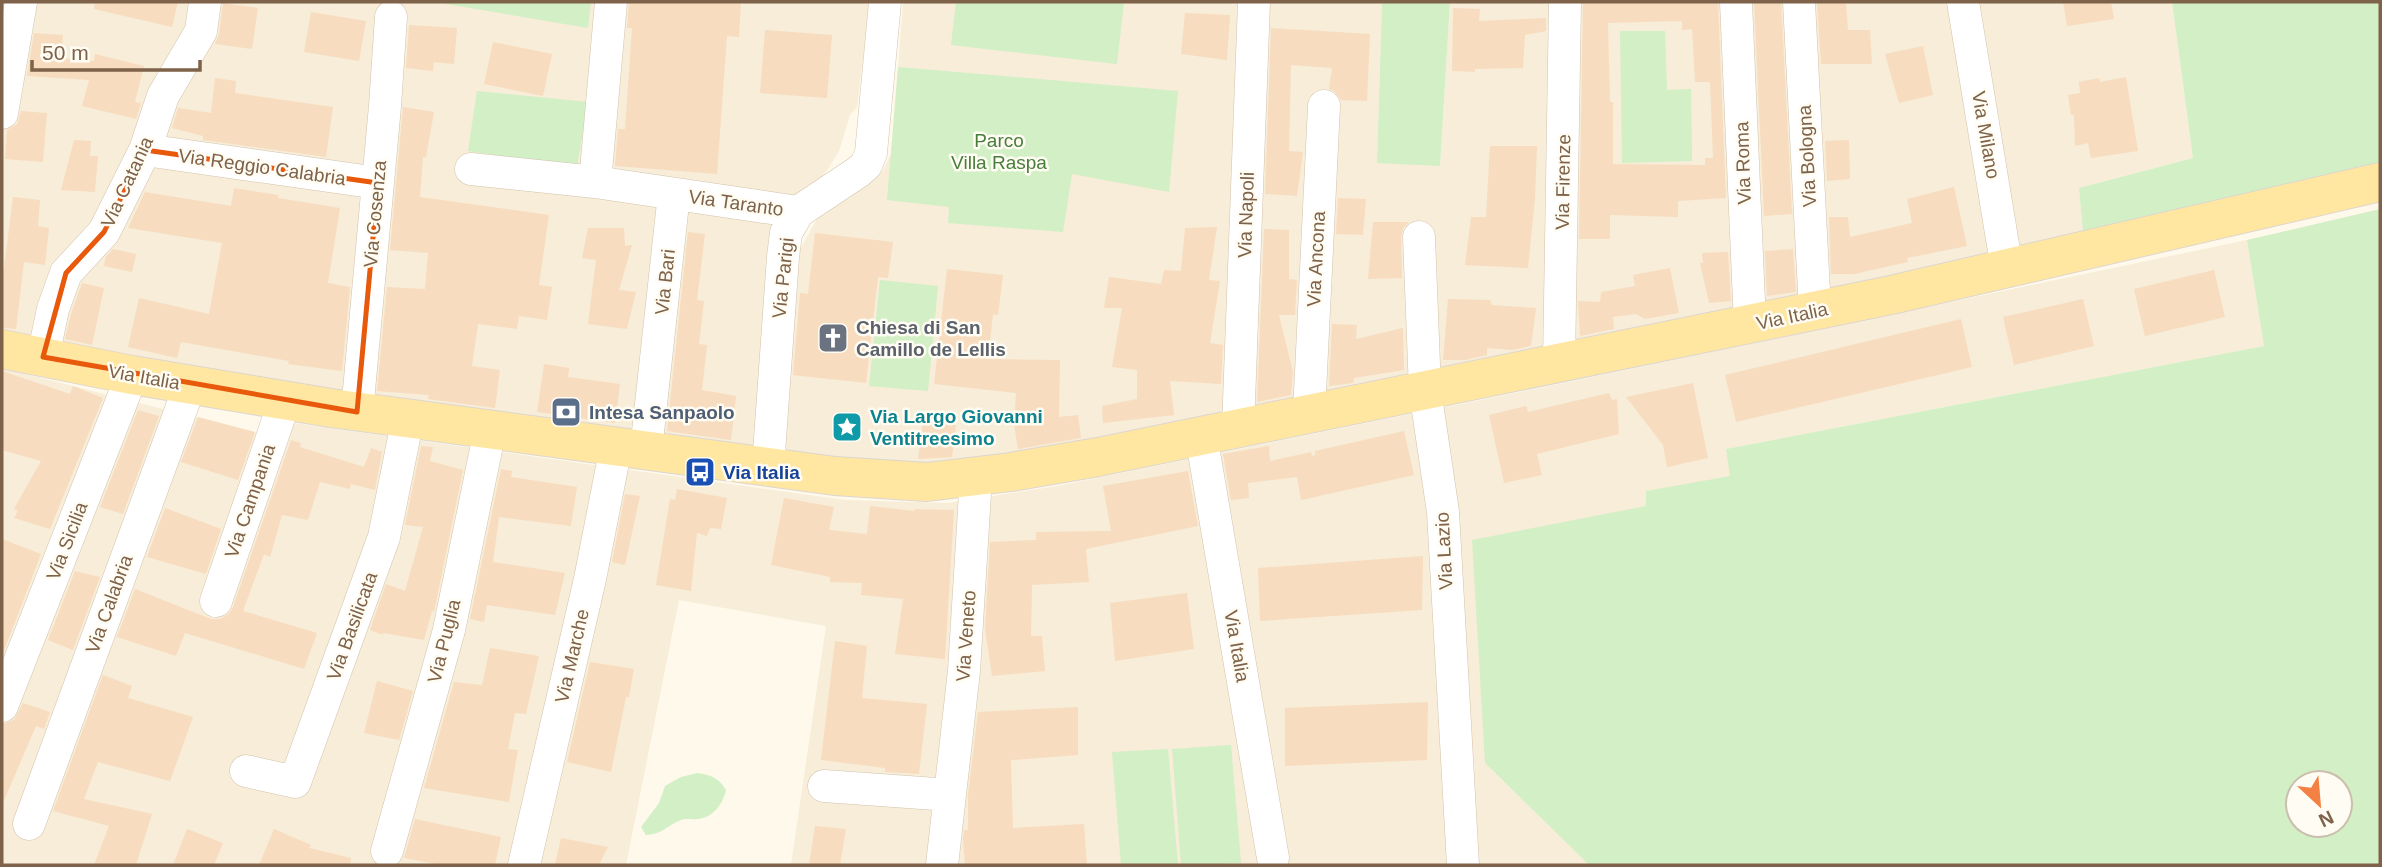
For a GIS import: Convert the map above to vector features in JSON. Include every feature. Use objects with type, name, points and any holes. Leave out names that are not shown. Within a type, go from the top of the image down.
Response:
[{"type":"main road","name":"Via Italia","points":[[2,349],[132,375],[357,412],[768,467],[883,481],[928,482],[1098,457],[1750,325],[2007,269],[2380,182]]},
{"type":"street","points":[[2,113],[21,2]]},
{"type":"street","name":"Via Catania","points":[[43,357],[53,309],[66,273],[104,232],[145,150],[163,96],[201,31],[205,2]]},
{"type":"street","points":[[595,182],[611,2]]},
{"type":"street","name":"Via Parigi","points":[[768,467],[782,257],[786,233],[798,212],[866,165],[871,153],[885,2]]},
{"type":"street","name":"Via Napoli","points":[[1238,428],[1254,2]]},
{"type":"street","name":"Via Firenze","points":[[1559,363],[1565,2]]},
{"type":"street","name":"Via Roma","points":[[1736,2],[1750,325]]},
{"type":"street","name":"Via Bologna","points":[[1799,2],[1815,311]]},
{"type":"street","name":"Via Milano","points":[[1963,2],[2007,269]]},
{"type":"street","name":"Via Cosenza","points":[[357,412],[391,17]]},
{"type":"street","name":"Via Ancona","points":[[1309,413],[1324,106]]},
{"type":"street","name":"Via Reggio Calabria","points":[[145,150],[378,183]]},
{"type":"street","points":[[471,169],[595,182],[674,194]]},
{"type":"street","name":"Via Taranto","points":[[674,194],[798,212]]},
{"type":"street","name":"Via Bari","points":[[631,448],[674,194]]},
{"type":"street","name":"Via Lazio","points":[[1419,237],[1424,390],[1443,512],[1463,865]]},
{"type":"street","name":"Via Sicilia","points":[[2,706],[132,375]]},
{"type":"street","name":"Via Calabria","points":[[29,824],[190,385]]},
{"type":"street","name":"Via Campania","points":[[216,601],[285,400]]},
{"type":"street","name":"Via Basilicata","points":[[246,771],[295,782],[384,537],[408,418]]},
{"type":"street","name":"Via Puglia","points":[[387,851],[449,631],[490,430]]},
{"type":"street","name":"Via Italia","points":[[1201,435],[1273,858]]},
{"type":"street","name":"Via Marche","points":[[524,865],[590,579],[631,448]]},
{"type":"street","name":"Via Veneto","points":[[942,865],[964,671],[976,477]]},
{"type":"street","points":[[824,786],[950,795]]},
{"type":"highlighted area","points":[[145,150],[378,183],[357,412],[43,357],[66,273],[104,232]]},
{"type":"shaded area","points":[[2,2],[870,2],[857,107],[850,115],[839,151],[828,169],[781,227],[754,454],[328,395],[2,333]]},
{"type":"shaded area","points":[[903,2],[1382,2],[1377,162],[1440,165],[1450,2],[2172,2],[2193,158],[2079,188],[2083,232],[1864,285],[1147,437],[889,469],[784,457],[799,251],[818,217],[883,170],[892,152]]},
{"type":"shaded area","points":[[2247,240],[2264,346],[1726,449],[1731,476],[1647,491],[1647,506],[1485,763],[1589,865],[791,865],[826,626],[679,600],[626,865],[2,865],[2,368],[273,437],[279,421],[845,500],[948,503],[1057,486]]},
{"type":"green space","points":[[434,2],[591,2],[588,28]]},
{"type":"green space","points":[[956,2],[1124,2],[1117,64],[951,45]]},
{"type":"green space","points":[[1382,2],[1450,2],[1440,166],[1377,163]]},
{"type":"green space","points":[[2172,2],[2380,2],[2380,164],[2083,232],[2079,188],[2193,158]]},
{"type":"green space","points":[[1620,31],[1665,31],[1667,90],[1691,89],[1692,161],[1622,163]]},
{"type":"green space","name":"Parco Villa Raspa","points":[[898,67],[1178,91],[1169,192],[1072,174],[1063,232],[948,223],[949,207],[887,200]]},
{"type":"green space","points":[[477,91],[588,102],[577,167],[468,151]]},
{"type":"green space","points":[[2380,209],[2380,865],[1589,865],[1485,763],[1472,540],[1646,506],[1646,491],[1730,476],[1726,449],[2264,346],[2247,240]]},
{"type":"green space","points":[[880,280],[938,286],[928,391],[869,386]]},
{"type":"green space","points":[[1231,745],[1241,863],[1181,865],[1172,749]]},
{"type":"green space","points":[[1168,749],[1178,865],[1121,865],[1112,752]]},
{"type":"green space","points":[[697,773],[714,778],[726,790],[716,809],[703,818],[683,819],[661,831],[646,835],[641,827],[659,803],[665,786],[681,777]]},
{"type":"building","points":[[95,2],[178,2],[172,27],[94,9]]},
{"type":"building","points":[[629,2],[741,2],[739,37],[727,36],[717,174],[615,166],[618,129],[625,129],[632,28],[627,28]]},
{"type":"building","points":[[1583,2],[1718,2],[1726,198],[1678,201],[1678,217],[1610,215],[1610,239],[1579,239]],"holes":[[[1682,21],[1682,30],[1692,29],[1695,82],[1710,82],[1713,158],[1705,158],[1705,165],[1613,164],[1613,102],[1610,102],[1608,23]]]},
{"type":"building","points":[[1754,2],[1781,2],[1792,214],[1764,216]]},
{"type":"building","points":[[1817,2],[1846,2],[1848,30],[1870,30],[1872,64],[1821,64]]},
{"type":"building","points":[[2063,2],[2111,2],[2114,19],[2067,26]]},
{"type":"building","points":[[223,3],[258,8],[252,49],[215,44]]},
{"type":"building","points":[[1453,8],[1480,9],[1479,21],[1546,18],[1546,31],[1525,35],[1523,68],[1452,71]]},
{"type":"building","points":[[311,12],[366,21],[359,61],[304,52]]},
{"type":"building","points":[[1185,13],[1230,15],[1227,60],[1181,54]]},
{"type":"building","points":[[409,25],[457,28],[454,64],[434,62],[433,71],[406,68]]},
{"type":"building","points":[[1271,28],[1370,34],[1367,101],[1341,100],[1329,89],[1332,68],[1291,65],[1289,151],[1303,152],[1297,196],[1265,194]]},
{"type":"building","points":[[765,30],[832,35],[827,98],[760,93]]},
{"type":"building","points":[[34,33],[63,35],[61,58],[94,61],[95,54],[144,66],[135,102],[141,103],[136,119],[82,106],[89,80],[27,76]]},
{"type":"building","points":[[493,42],[552,54],[543,96],[484,84]]},
{"type":"building","points":[[1923,46],[1933,95],[1899,103],[1885,54]]},
{"type":"building","points":[[2126,77],[2138,151],[2091,158],[2088,143],[2075,146],[2074,115],[2071,115],[2068,95],[2080,93],[2079,82],[2099,78],[2100,82]]},
{"type":"building","points":[[215,78],[236,81],[235,93],[333,107],[326,157],[203,140],[203,136],[172,128],[178,108],[211,113]]},
{"type":"building","points":[[403,107],[434,112],[426,157],[423,157],[420,197],[549,215],[539,285],[552,287],[547,320],[519,316],[517,329],[478,324],[472,366],[500,370],[495,408],[428,399],[429,395],[377,391],[387,287],[425,289],[428,253],[390,250]]},
{"type":"building","points":[[21,111],[47,113],[43,162],[5,159],[7,130],[17,124]]},
{"type":"building","points":[[74,140],[91,141],[90,156],[98,156],[95,192],[61,190]]},
{"type":"building","points":[[1849,140],[1850,179],[1827,181],[1825,141]]},
{"type":"building","points":[[1490,146],[1537,146],[1528,268],[1465,265],[1471,217],[1486,217]]},
{"type":"building","points":[[1954,187],[1967,246],[1907,258],[1908,262],[1854,274],[1831,274],[1829,217],[1848,217],[1850,237],[1912,223],[1907,199]]},
{"type":"building","points":[[234,188],[340,208],[328,283],[350,287],[342,371],[288,364],[289,361],[181,342],[177,358],[128,347],[139,298],[209,314],[222,243],[128,228],[145,192],[231,206]]},
{"type":"building","points":[[13,197],[40,200],[38,226],[49,228],[45,265],[24,262],[16,329],[2,328],[2,284]]},
{"type":"building","points":[[1338,198],[1366,199],[1363,235],[1336,234]]},
{"type":"building","points":[[1373,222],[1409,222],[1403,228],[1401,237],[1402,278],[1368,279]]},
{"type":"building","points":[[1217,227],[1209,280],[1220,281],[1210,343],[1223,345],[1221,384],[1170,381],[1174,415],[1103,423],[1102,406],[1137,399],[1137,370],[1112,367],[1122,308],[1104,308],[1109,277],[1161,284],[1164,270],[1181,271],[1185,228]]},
{"type":"building","points":[[588,228],[624,228],[625,246],[632,245],[619,290],[636,292],[627,329],[588,324],[596,260],[582,258]]},
{"type":"building","points":[[1264,229],[1289,230],[1289,279],[1297,280],[1295,315],[1279,315],[1293,372],[1291,395],[1257,402]]},
{"type":"building","points":[[688,232],[705,234],[697,300],[704,301],[699,344],[707,345],[702,390],[736,396],[731,440],[667,431]]},
{"type":"building","points":[[815,233],[893,242],[888,278],[878,277],[866,383],[793,375],[800,293],[808,294]]},
{"type":"building","points":[[113,249],[136,254],[132,272],[104,266],[106,257]]},
{"type":"building","points":[[1793,249],[1796,292],[1767,296],[1765,251]]},
{"type":"building","points":[[1728,252],[1731,301],[1709,303],[1700,263],[1703,263],[1702,253]]},
{"type":"building","points":[[1670,268],[1679,313],[1645,319],[1636,314],[1613,317],[1614,329],[1580,336],[1578,301],[1600,302],[1601,292],[1635,286],[1633,275]]},
{"type":"building","points":[[947,269],[1003,275],[998,315],[993,314],[988,359],[1060,360],[1059,417],[1078,415],[1081,438],[1018,449],[1014,424],[1016,393],[934,384]]},
{"type":"building","points":[[2214,270],[2225,317],[2145,336],[2134,289]]},
{"type":"building","points":[[82,283],[104,288],[92,345],[65,339]]},
{"type":"building","points":[[1448,299],[1490,300],[1492,305],[1536,308],[1531,346],[1513,350],[1487,348],[1487,355],[1465,360],[1443,360]]},
{"type":"building","points":[[2083,299],[2094,346],[2014,365],[2003,317]]},
{"type":"building","points":[[1961,319],[1972,367],[1736,422],[1725,375]]},
{"type":"building","points":[[1332,324],[1357,325],[1356,339],[1403,328],[1404,370],[1354,378],[1353,383],[1329,386]]},
{"type":"building","points":[[544,364],[569,368],[568,377],[620,384],[615,423],[537,412]]},
{"type":"building","points":[[2,371],[70,394],[73,386],[103,398],[50,529],[14,518],[18,511],[14,509],[41,461],[2,450]]},
{"type":"building","points":[[1693,383],[1708,458],[1667,467],[1663,445],[1626,397]]},
{"type":"building","points":[[1609,393],[1612,400],[1617,399],[1619,434],[1537,454],[1542,475],[1504,483],[1489,415],[1526,406],[1528,412]]},
{"type":"building","points":[[138,410],[159,416],[123,514],[100,507]]},
{"type":"building","points":[[198,417],[255,432],[238,480],[181,462]]},
{"type":"building","points":[[923,421],[956,425],[952,457],[918,459]]},
{"type":"building","points":[[1404,431],[1414,475],[1301,500],[1297,477],[1248,483],[1249,498],[1231,500],[1223,454],[1269,446],[1270,461],[1311,452],[1312,456],[1315,451]]},
{"type":"building","points":[[291,440],[301,443],[300,447],[364,467],[371,448],[382,452],[375,490],[351,484],[350,489],[320,482],[308,520],[282,515],[270,557],[264,554],[243,611],[317,633],[304,669],[185,633],[176,656],[117,637],[135,589],[211,619],[220,619],[229,614]]},
{"type":"building","points":[[421,446],[433,447],[430,461],[463,470],[434,612],[432,611],[424,640],[383,635],[370,630],[386,584],[405,591],[423,527],[405,525]]},
{"type":"building","points":[[501,469],[512,471],[511,477],[577,487],[571,526],[499,517],[493,562],[565,573],[555,615],[487,605],[484,622],[470,619]]},
{"type":"building","points":[[1188,471],[1198,526],[1086,549],[1089,582],[1032,585],[1031,636],[1042,636],[1045,671],[992,676],[985,629],[990,542],[1036,540],[1036,532],[1111,531],[1103,486]]},
{"type":"building","points":[[677,489],[727,498],[721,529],[710,528],[707,536],[697,533],[691,591],[656,585],[670,499],[675,500]]},
{"type":"building","points":[[625,494],[640,496],[625,565],[612,562]]},
{"type":"building","points":[[784,498],[834,507],[829,530],[867,534],[870,506],[914,511],[954,510],[945,659],[895,654],[903,599],[861,595],[862,583],[830,582],[830,577],[771,565]]},
{"type":"building","points":[[165,508],[221,529],[206,574],[147,557]]},
{"type":"building","points":[[2,539],[41,554],[2,656]]},
{"type":"building","points":[[1423,556],[1422,610],[1260,621],[1258,568]]},
{"type":"building","points":[[75,571],[100,577],[73,650],[48,640]]},
{"type":"building","points":[[1187,593],[1194,649],[1115,661],[1110,603]]},
{"type":"building","points":[[835,641],[867,646],[862,698],[927,704],[919,774],[885,772],[885,768],[821,760]]},
{"type":"building","points":[[490,648],[539,656],[526,714],[515,713],[508,749],[518,750],[509,802],[424,788],[454,682],[482,685]]},
{"type":"building","points":[[590,662],[634,669],[611,772],[567,762]]},
{"type":"building","points":[[103,675],[132,686],[128,698],[193,717],[170,781],[98,762],[84,799],[152,814],[136,865],[94,865],[109,826],[53,811]]},
{"type":"building","points":[[377,681],[413,691],[399,740],[364,733]]},
{"type":"building","points":[[1428,702],[1427,760],[1285,766],[1285,708]]},
{"type":"building","points":[[23,703],[50,712],[44,729],[36,726],[2,805],[2,724],[14,720]]},
{"type":"building","points":[[1078,707],[1078,755],[1011,760],[1013,828],[1084,824],[1087,865],[965,865],[963,840],[964,830],[968,830],[968,795],[978,712]]},
{"type":"building","points":[[415,819],[501,837],[495,865],[442,865],[404,858]]},
{"type":"building","points":[[815,826],[846,829],[840,865],[809,865]]},
{"type":"building","points":[[187,829],[223,843],[214,865],[173,865]]},
{"type":"building","points":[[274,829],[311,845],[309,848],[351,858],[350,865],[259,865]]},
{"type":"building","points":[[561,838],[608,847],[599,865],[555,865]]},
{"type":"place","name":"Chiesa di San Camillo de Lellis","points":[[833,338]]},
{"type":"place","name":"Intesa Sanpaolo","points":[[566,412]]},
{"type":"place","name":"Via Largo Giovanni Ventitreesimo","points":[[847,427]]},
{"type":"place","name":"Via Italia","points":[[700,472]]}]
